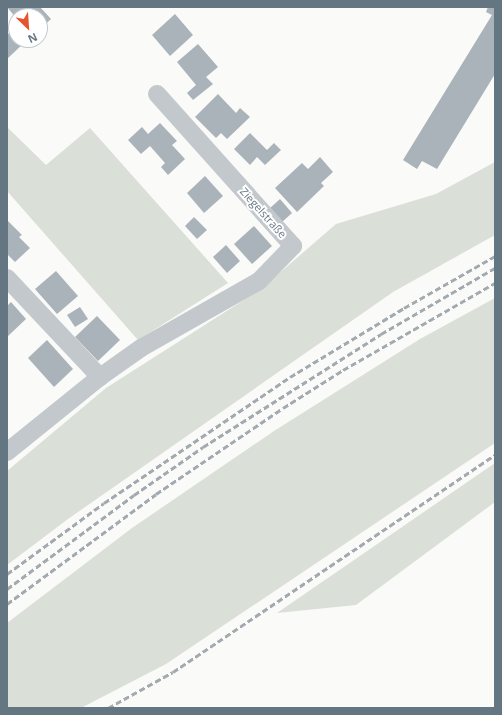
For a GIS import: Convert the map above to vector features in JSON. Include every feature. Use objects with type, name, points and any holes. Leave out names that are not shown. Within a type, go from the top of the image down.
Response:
[{"type":"street","name":"Ziegelstraße","points":[[7,452],[100,377],[141,348],[258,281],[293,246],[157,94]]},
{"type":"street","points":[[7,278],[100,377]]},
{"type":"shaded area","points":[[7,127],[46,165],[90,128],[228,283],[138,340],[7,191]]},
{"type":"shaded area","points":[[495,162],[495,235],[393,292],[68,519],[7,565],[7,471],[106,388],[261,289],[336,224],[436,194]]},
{"type":"shaded area","points":[[495,298],[495,443],[166,664],[81,708],[7,708],[7,623],[132,528],[274,431],[420,339]]},
{"type":"shaded area","points":[[495,463],[495,502],[356,605],[277,613]]},
{"type":"building","points":[[7,7],[41,8],[8,8]]},
{"type":"building","points":[[488,7],[495,7],[495,74],[437,169],[422,161],[417,169],[403,160],[492,15],[486,12]]},
{"type":"building","points":[[175,14],[193,35],[170,56],[152,35]]},
{"type":"building","points":[[8,34],[8,48],[19,48],[7,59]]},
{"type":"building","points":[[198,44],[218,67],[206,77],[213,84],[193,100],[187,93],[196,85],[177,62]]},
{"type":"building","points":[[218,94],[236,113],[240,108],[250,117],[227,139],[221,133],[216,138],[195,117]]},
{"type":"building","points":[[160,123],[177,141],[172,145],[185,159],[168,175],[161,167],[165,163],[150,146],[141,154],[128,140],[142,127],[148,134]]},
{"type":"building","points":[[250,133],[267,150],[274,143],[281,150],[265,165],[257,157],[250,165],[234,149]]},
{"type":"building","points":[[320,157],[333,172],[321,183],[324,186],[297,212],[275,188],[302,163],[308,169]]},
{"type":"building","points":[[205,176],[223,196],[204,213],[187,193]]},
{"type":"building","points":[[280,199],[292,213],[281,223],[269,209]]},
{"type":"building","points":[[194,217],[207,230],[197,239],[185,226]]},
{"type":"building","points":[[7,220],[22,235],[19,237],[30,248],[15,262],[7,254]]},
{"type":"building","points":[[254,226],[272,246],[252,264],[234,244]]},
{"type":"building","points":[[226,245],[240,261],[227,273],[213,257]]},
{"type":"building","points":[[56,271],[78,296],[57,314],[35,289]]},
{"type":"building","points":[[11,302],[26,319],[7,337],[7,306]]},
{"type":"building","points":[[80,307],[88,319],[75,327],[67,315]]},
{"type":"building","points":[[97,316],[120,340],[98,361],[75,337]]},
{"type":"building","points":[[47,340],[73,369],[54,387],[28,358]]},
{"type":"railway","points":[[7,574],[104,503],[290,377],[404,308],[495,256]]},
{"type":"railway","points":[[7,589],[134,495],[203,447],[381,334],[495,268]]},
{"type":"railway","points":[[7,604],[156,494],[283,408],[343,370],[495,283]]},
{"type":"railway","points":[[108,708],[173,672],[495,455]]}]
